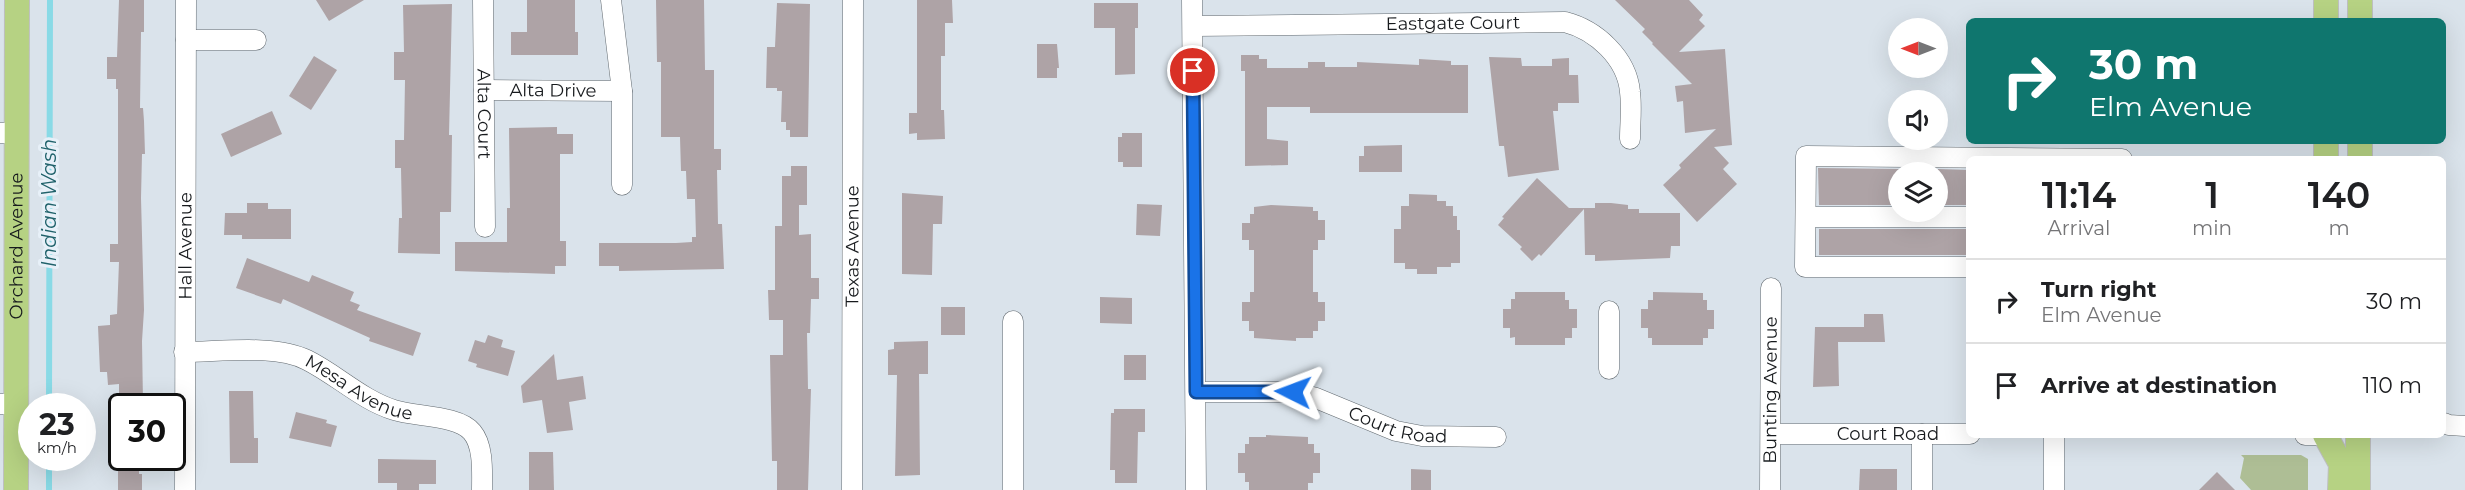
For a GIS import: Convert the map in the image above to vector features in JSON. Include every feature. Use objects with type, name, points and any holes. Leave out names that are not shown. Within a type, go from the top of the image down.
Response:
[{"type":"main road","name":"Orchard Avenue","points":[[16,490],[8,404],[8,133],[17,0]]},
{"type":"main road","points":[[2326,0],[2326,18]]},
{"type":"main road","points":[[2360,0],[2360,18]]},
{"type":"main road","points":[[2325,438],[2325,490]]},
{"type":"main road","points":[[2327,438],[2341,464],[2340,490]]},
{"type":"main road","points":[[2358,438],[2358,490]]},
{"type":"street","name":"Hall Avenue","points":[[185,490],[186,0]]},
{"type":"street","name":"Alta Court","points":[[483,0],[485,227]]},
{"type":"street","points":[[611,0],[622,91],[622,185]]},
{"type":"street","name":"Texas Avenue","points":[[852,490],[853,0]]},
{"type":"street","points":[[1192,0],[1196,490]]},
{"type":"street","name":"Eastgate Court","points":[[1192,26],[1565,22],[1579,26],[1600,38],[1621,64],[1630,90],[1630,139]]},
{"type":"street","points":[[186,40],[256,40]]},
{"type":"street","name":"Alta Drive","points":[[484,90],[622,91]]},
{"type":"street","points":[[1966,158],[1806,156],[1805,267],[1966,267]]},
{"type":"street","points":[[1806,217],[1966,217]]},
{"type":"street","name":"Bunting Avenue","points":[[1770,490],[1771,288]]},
{"type":"street","points":[[1609,311],[1609,369]]},
{"type":"street","points":[[1013,321],[1013,490]]},
{"type":"street","name":"Mesa Avenue","points":[[184,352],[259,351],[306,359],[364,396],[391,409],[414,416],[458,423],[472,432],[479,446],[482,490]]},
{"type":"street","name":"Court Road","points":[[1196,392],[1293,392],[1316,398],[1396,431],[1422,436],[1496,437]]},
{"type":"street","points":[[2446,424],[2465,426]]},
{"type":"street","name":"Court Road","points":[[1771,434],[1966,435]]},
{"type":"street","points":[[1922,434],[1922,490]]},
{"type":"street","points":[[2054,438],[2054,490]]},
{"type":"green space","points":[[2241,455],[2301,455],[2308,459],[2308,490],[2251,490],[2240,478],[2244,458]]},
{"type":"building","points":[[119,0],[144,0],[144,32],[141,32],[140,108],[143,108],[145,154],[142,154],[141,198],[144,310],[143,393],[119,393],[119,384],[108,385],[107,372],[100,372],[98,326],[110,325],[110,315],[117,314],[119,262],[110,262],[110,244],[118,244],[118,89],[116,89],[116,79],[107,79],[107,57],[117,57]]},
{"type":"building","points":[[316,0],[364,0],[329,21]]},
{"type":"building","points":[[527,0],[575,0],[578,55],[511,55],[511,32],[527,32]]},
{"type":"building","points":[[656,0],[704,0],[705,70],[714,70],[714,149],[721,149],[721,170],[717,170],[718,224],[722,224],[724,269],[619,271],[619,266],[599,266],[599,243],[676,243],[692,242],[692,237],[696,237],[695,199],[687,199],[686,171],[681,171],[680,137],[661,137],[661,62],[657,62]]},
{"type":"building","points":[[917,0],[952,0],[953,23],[945,23],[945,56],[941,56],[941,110],[944,110],[945,139],[917,140],[917,133],[909,134],[909,113],[917,113]]},
{"type":"building","points":[[1615,0],[1689,0],[1703,15],[1699,20],[1705,26],[1679,52],[1725,49],[1732,145],[1714,147],[1729,163],[1723,169],[1737,184],[1697,222],[1663,185],[1681,168],[1679,165],[1716,129],[1685,133],[1683,101],[1677,102],[1675,86],[1692,84],[1652,44],[1642,32],[1645,29]]},
{"type":"building","points":[[777,3],[810,4],[808,137],[790,137],[790,130],[786,130],[786,122],[781,122],[782,91],[777,91],[777,88],[766,88],[767,47],[775,47]]},
{"type":"building","points":[[1094,3],[1138,3],[1138,28],[1135,28],[1135,74],[1115,75],[1115,28],[1094,28]]},
{"type":"building","points":[[452,4],[449,135],[452,135],[451,212],[440,212],[440,254],[398,253],[399,218],[402,218],[401,168],[395,168],[395,140],[404,140],[405,80],[394,80],[394,52],[404,52],[403,5]]},
{"type":"building","points":[[1037,44],[1057,44],[1059,68],[1057,68],[1057,78],[1037,78]]},
{"type":"building","points":[[1241,55],[1259,55],[1259,59],[1267,59],[1267,68],[1308,68],[1308,62],[1325,62],[1325,67],[1357,67],[1357,62],[1419,65],[1419,59],[1451,61],[1451,65],[1468,65],[1468,113],[1310,113],[1310,107],[1267,107],[1267,139],[1288,141],[1288,165],[1245,166],[1245,71],[1241,71]]},
{"type":"building","points":[[314,56],[337,70],[311,110],[289,96]]},
{"type":"building","points":[[1489,57],[1521,58],[1522,66],[1552,66],[1552,59],[1569,58],[1569,75],[1578,75],[1579,103],[1558,103],[1558,111],[1553,111],[1559,170],[1508,177],[1504,146],[1499,146]]},
{"type":"building","points":[[272,111],[282,134],[231,157],[221,134]]},
{"type":"building","points":[[557,127],[557,134],[573,134],[573,154],[560,154],[560,241],[566,241],[566,266],[555,266],[555,274],[455,271],[455,242],[507,242],[507,208],[510,208],[509,128]]},
{"type":"building","points":[[1122,133],[1142,133],[1142,167],[1123,167],[1123,162],[1118,162],[1118,137],[1122,137]]},
{"type":"building","points":[[1402,145],[1402,172],[1359,172],[1359,156],[1364,156],[1364,146]]},
{"type":"building","points":[[791,166],[807,166],[807,205],[799,205],[799,235],[811,234],[811,278],[819,278],[819,299],[811,299],[810,333],[807,333],[808,389],[811,389],[808,490],[777,490],[777,461],[772,461],[770,355],[783,355],[783,320],[769,320],[768,290],[775,290],[775,226],[782,226],[782,176],[791,176]]},
{"type":"building","points":[[1818,168],[1888,169],[1888,205],[1819,205]]},
{"type":"building","points":[[1948,169],[1966,170],[1966,205],[1948,205]]},
{"type":"building","points":[[1537,178],[1569,208],[1595,208],[1595,203],[1611,203],[1628,205],[1628,209],[1639,209],[1639,213],[1680,213],[1680,246],[1671,246],[1670,258],[1595,261],[1595,255],[1585,255],[1584,209],[1541,256],[1539,254],[1532,261],[1520,249],[1522,247],[1498,225],[1504,218],[1502,217]]},
{"type":"building","points":[[902,193],[943,196],[942,224],[933,224],[932,275],[902,274]]},
{"type":"building","points":[[1409,194],[1437,195],[1437,201],[1446,201],[1446,206],[1453,206],[1453,216],[1457,216],[1457,230],[1460,230],[1460,263],[1451,263],[1451,267],[1437,267],[1437,274],[1417,274],[1417,269],[1405,269],[1405,263],[1394,263],[1394,229],[1401,229],[1401,206],[1409,206]]},
{"type":"building","points":[[247,203],[268,203],[268,209],[291,209],[291,239],[242,239],[242,235],[224,235],[225,213],[247,213]]},
{"type":"building","points":[[1137,204],[1162,205],[1160,236],[1136,235]]},
{"type":"building","points":[[1271,205],[1313,207],[1313,211],[1318,211],[1318,220],[1325,220],[1325,240],[1318,240],[1318,250],[1313,250],[1313,292],[1318,292],[1318,302],[1325,302],[1325,321],[1318,321],[1318,331],[1313,331],[1313,338],[1296,338],[1296,341],[1254,338],[1254,331],[1249,331],[1249,321],[1242,321],[1242,302],[1250,302],[1250,292],[1254,292],[1254,250],[1249,250],[1249,240],[1242,240],[1242,223],[1250,223],[1250,214],[1254,214],[1254,207]]},
{"type":"building","points":[[1819,229],[1966,229],[1966,255],[1819,255]]},
{"type":"building","points":[[247,258],[309,282],[312,275],[354,292],[350,301],[360,305],[357,310],[421,333],[413,356],[369,341],[370,338],[283,299],[281,304],[236,288]]},
{"type":"building","points":[[1515,292],[1565,292],[1565,300],[1569,300],[1569,309],[1577,309],[1577,328],[1572,328],[1572,338],[1565,338],[1565,345],[1515,345],[1515,337],[1510,338],[1510,328],[1503,328],[1503,309],[1511,309],[1511,299],[1515,299]]},
{"type":"building","points":[[1653,292],[1703,293],[1703,300],[1707,300],[1707,310],[1714,310],[1714,329],[1708,329],[1708,338],[1703,338],[1703,345],[1652,345],[1652,338],[1648,338],[1648,328],[1641,328],[1641,309],[1648,309],[1648,300],[1653,300]]},
{"type":"building","points":[[1100,297],[1132,298],[1132,324],[1100,323]]},
{"type":"building","points":[[941,307],[965,307],[965,335],[941,335]]},
{"type":"building","points":[[1864,314],[1883,314],[1885,342],[1838,342],[1839,386],[1813,387],[1815,327],[1864,327]]},
{"type":"building","points":[[488,335],[503,340],[501,347],[515,351],[508,376],[476,367],[477,364],[468,361],[475,340],[485,343]]},
{"type":"building","points":[[928,341],[928,374],[919,374],[920,475],[895,476],[897,375],[888,375],[888,350],[894,349],[894,342]]},
{"type":"building","points":[[554,354],[557,380],[583,376],[586,399],[569,402],[573,430],[547,433],[542,400],[523,403],[521,386]]},
{"type":"building","points":[[1124,355],[1146,355],[1146,380],[1124,380]]},
{"type":"building","points":[[229,391],[253,391],[254,438],[258,438],[258,463],[230,463]]},
{"type":"building","points":[[1114,409],[1145,409],[1145,432],[1138,432],[1137,483],[1115,483],[1115,470],[1110,470],[1111,413],[1114,413]]},
{"type":"building","points":[[296,412],[327,420],[326,423],[337,426],[331,447],[289,438]]},
{"type":"building","points":[[1266,435],[1308,437],[1308,444],[1314,444],[1314,453],[1320,453],[1320,473],[1313,473],[1313,483],[1308,483],[1308,490],[1249,490],[1249,482],[1245,482],[1245,473],[1238,473],[1238,453],[1245,453],[1245,444],[1249,444],[1249,437],[1266,437]]},
{"type":"building","points":[[529,452],[553,452],[554,490],[529,490]]},
{"type":"building","points":[[378,459],[436,460],[436,484],[419,484],[419,490],[397,490],[397,483],[378,483]]},
{"type":"building","points":[[1411,469],[1431,470],[1431,490],[1411,490]]},
{"type":"building","points":[[1860,469],[1897,469],[1897,490],[1859,490]]},
{"type":"building","points":[[118,471],[139,471],[139,474],[142,474],[142,490],[118,490]]},
{"type":"building","points":[[2217,472],[2235,490],[2199,490]]},
{"type":"waterway","name":"Indian Wash","points":[[49,393],[50,0]]},
{"type":"waterway","name":"Indian Wash","points":[[49,471],[49,490]]},
{"type":"route","points":[[1193,71],[1196,392],[1293,392]]}]
